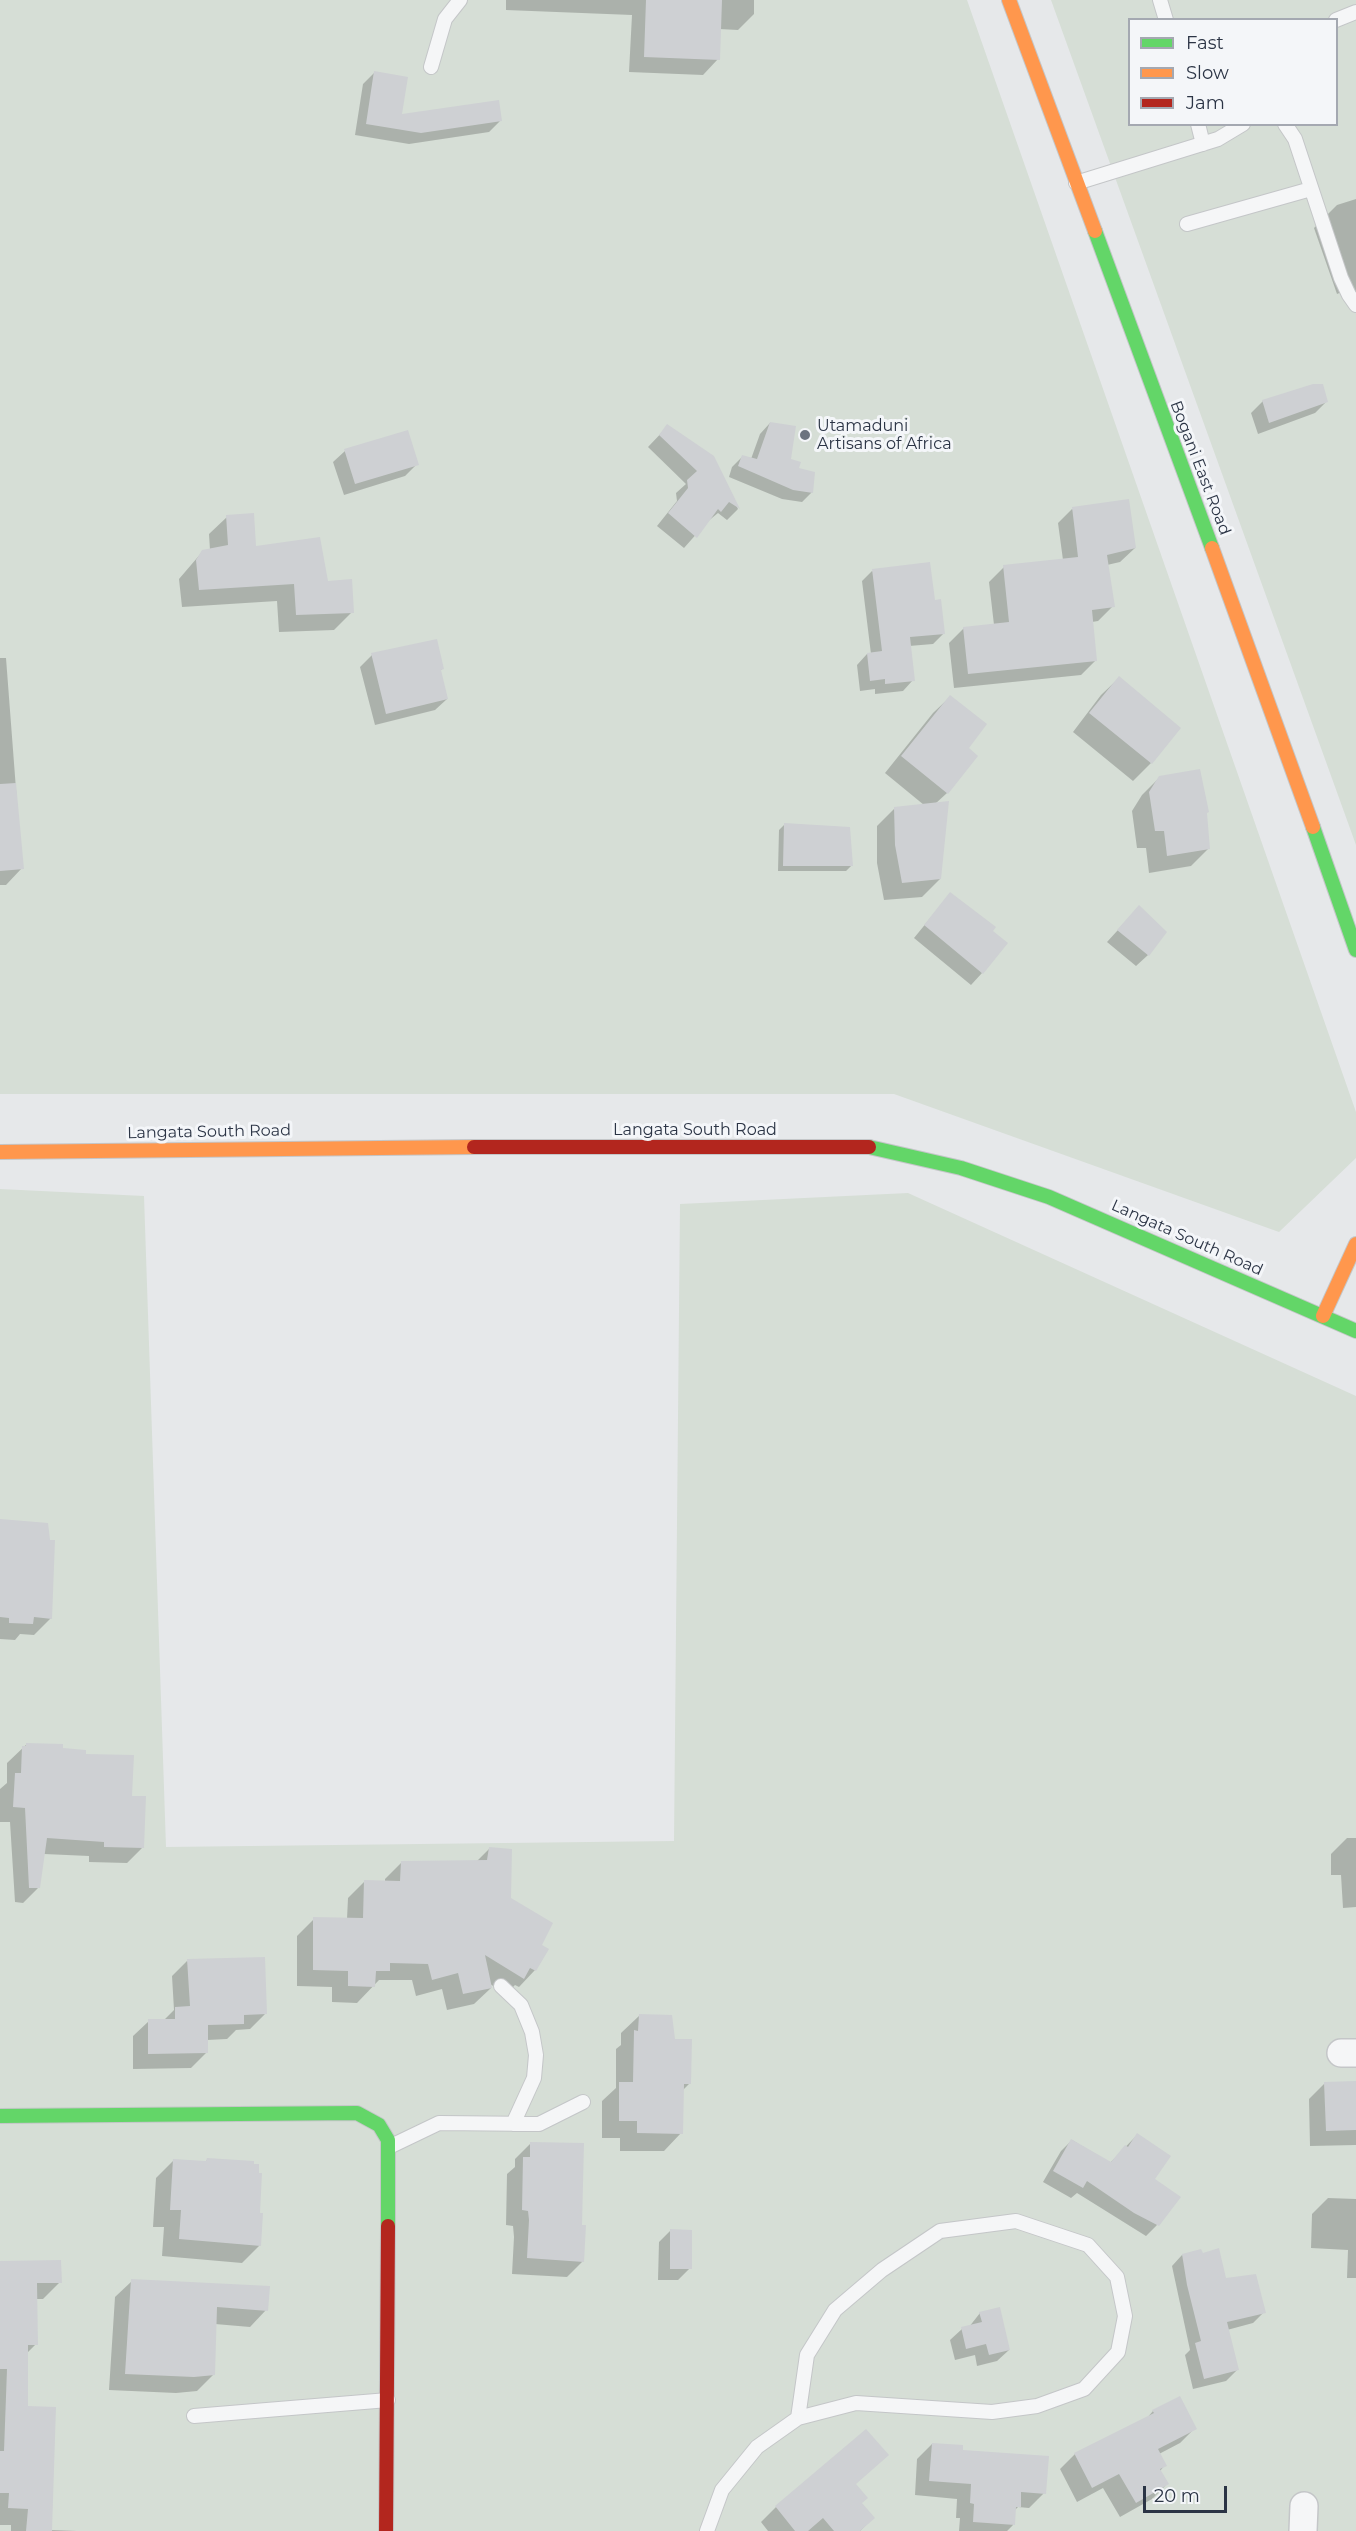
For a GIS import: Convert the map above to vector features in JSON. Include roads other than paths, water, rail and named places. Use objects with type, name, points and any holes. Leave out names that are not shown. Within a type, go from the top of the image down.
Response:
[{"type":"street","name":"Bogani East Road","points":[[1009,0],[1256,665],[1356,950]]},
{"type":"street","name":"Langata South Road","points":[[0,1152],[250,1148],[864,1146],[961,1168],[1049,1197],[1356,1331]]},
{"type":"street","points":[[1323,1316],[1356,1244]]},
{"type":"street","points":[[0,2116],[357,2113],[380,2124],[388,2137],[389,2147],[386,2531]]},
{"type":"lane","points":[[430,67],[445,19],[460,0]]},
{"type":"lane","points":[[1160,0],[1165,18]]},
{"type":"lane","points":[[1338,19],[1356,12]]},
{"type":"lane","points":[[1198,126],[1203,144]]},
{"type":"lane","points":[[1076,183],[1218,139],[1240,126]]},
{"type":"lane","points":[[1286,126],[1295,139],[1341,278],[1348,295],[1356,305]]},
{"type":"lane","points":[[1187,224],[1311,189]]},
{"type":"lane","points":[[501,1986],[521,2005],[532,2032],[536,2055],[534,2078],[513,2124]]},
{"type":"lane","points":[[389,2147],[439,2123],[539,2124],[583,2102]]},
{"type":"lane","points":[[707,2531],[723,2490],[757,2447],[798,2418],[856,2403],[992,2412],[1037,2406],[1084,2389],[1118,2352],[1125,2316],[1117,2277],[1088,2245],[1016,2221],[940,2231],[882,2270],[835,2310],[807,2355],[798,2418]]},
{"type":"lane","points":[[194,2416],[388,2400]]},
{"type":"place","name":"Utamaduni Artisans of Africa","points":[[805,435]]}]
